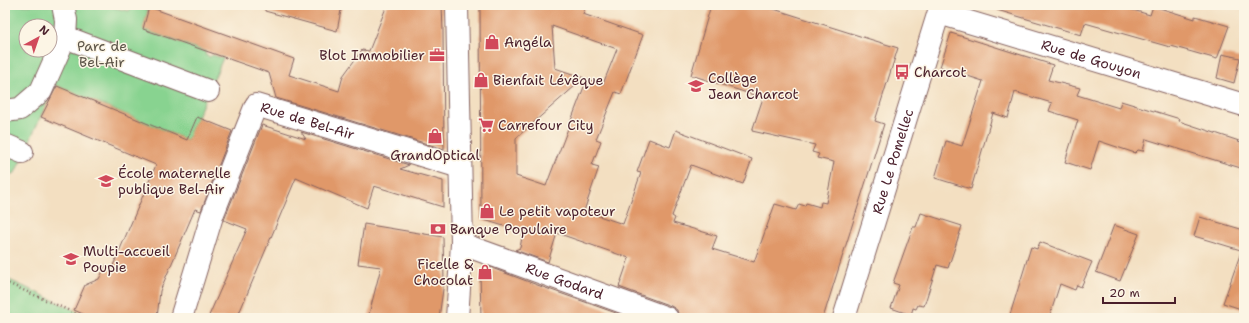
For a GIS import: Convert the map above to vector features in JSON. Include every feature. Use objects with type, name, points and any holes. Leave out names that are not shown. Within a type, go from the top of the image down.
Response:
[{"type":"street","points":[[5,111],[20,109],[41,91],[65,37],[66,20],[63,5]]},
{"type":"street","points":[[457,5],[462,244],[457,318]]},
{"type":"street","name":"Rue de Gouyon","points":[[940,9],[1244,105]]},
{"type":"street","name":"Rue Le Pomellec","points":[[844,318],[940,9]]},
{"type":"street","points":[[65,37],[208,92]]},
{"type":"street","name":"Rue de Bel-Air","points":[[181,318],[212,216],[256,105],[460,167]]},
{"type":"street","name":"Rue Godard","points":[[462,244],[667,318]]},
{"type":"path","points":[[5,282],[86,318]]},
{"type":"green space","name":"Parc de Bel-Air","points":[[5,5],[104,5],[129,11],[132,6],[148,10],[143,29],[206,52],[205,55],[210,57],[212,55],[223,58],[187,140],[55,85],[15,173],[5,176]]},
{"type":"green space","points":[[5,278],[92,318],[5,318]]},
{"type":"building","points":[[265,5],[342,5],[337,31],[265,11]]},
{"type":"building","points":[[387,5],[442,5],[444,149],[276,98],[269,73],[143,29],[149,7],[294,59],[289,75],[339,91],[343,76],[362,50],[369,51]]},
{"type":"building","points":[[480,5],[586,5],[583,14],[643,35],[621,94],[615,92],[596,139],[601,141],[592,165],[599,167],[584,211],[623,224],[641,173],[637,172],[649,139],[670,147],[676,130],[752,159],[743,184],[691,165],[672,216],[675,218],[673,223],[717,236],[712,249],[754,262],[775,204],[796,210],[799,204],[805,206],[806,203],[820,207],[821,202],[826,203],[834,162],[817,158],[819,154],[812,152],[815,145],[752,131],[763,98],[691,75],[711,5],[761,5],[898,48],[875,121],[884,124],[823,318],[679,318],[677,310],[671,306],[619,287],[629,258],[557,233],[548,262],[515,250],[520,248],[523,232],[481,219]],"holes":[[[552,26],[617,49],[603,84],[587,79],[546,186],[516,176],[516,138],[584,78],[555,68]]]},
{"type":"building","points":[[998,5],[1116,5],[1150,15],[1153,6],[1195,19],[1195,16],[1229,26],[1217,59],[1085,23],[1081,35],[997,10]]},
{"type":"building","points":[[951,33],[1053,65],[1048,80],[1080,88],[1077,95],[1119,108],[1121,101],[1180,119],[1179,121],[1239,141],[1238,142],[1244,144],[1244,169],[1146,139],[1143,151],[1138,150],[1135,153],[1099,141],[1090,170],[1065,162],[1078,120],[1049,111],[1052,103],[1015,92],[1008,118],[993,113],[971,189],[935,178],[946,141],[962,146],[983,81],[940,67]]},
{"type":"building","points":[[1222,54],[1240,58],[1234,83],[1217,78]]},
{"type":"building","points":[[57,86],[187,140],[197,117],[232,131],[201,211],[195,209],[160,291],[157,318],[92,318],[74,310],[85,285],[99,279],[106,265],[112,268],[156,165],[41,117]]},
{"type":"building","points":[[262,125],[306,139],[301,132],[409,165],[400,169],[443,181],[443,207],[374,186],[367,208],[296,178],[237,318],[208,318],[247,229],[224,220]]},
{"type":"building","points":[[921,213],[962,226],[948,268],[937,265],[924,306],[918,305],[916,309],[913,308],[911,315],[891,308],[899,285],[893,283],[913,227],[916,227]]},
{"type":"building","points":[[1200,217],[1244,230],[1244,251],[1194,236]]},
{"type":"building","points":[[364,224],[443,237],[444,282],[439,318],[368,318],[381,267],[358,264]]},
{"type":"building","points":[[1114,225],[1139,234],[1120,281],[1096,272]]},
{"type":"building","points":[[1040,242],[1092,262],[1081,287],[1077,285],[1075,290],[1060,284],[1049,318],[1009,318],[1031,247],[1037,249]]},
{"type":"building","points":[[1241,252],[1244,252],[1244,310],[1223,303]]},
{"type":"building","points":[[489,267],[630,318],[481,318],[480,273]]},
{"type":"place","name":"Angéla","points":[[492,42]]},
{"type":"place","name":"Blot Immobilier","points":[[437,55]]},
{"type":"place","name":"Charcot","points":[[902,72]]},
{"type":"place","name":"Bienfait Lévêque","points":[[481,80]]},
{"type":"place","name":"Collège Jean Charcot","points":[[696,86]]},
{"type":"place","name":"Carrefour City","points":[[486,125]]},
{"type":"place","name":"GrandOptical","points":[[435,136]]},
{"type":"place","name":"École maternelle publique Bel-Air","points":[[106,181]]},
{"type":"place","name":"Le petit vapoteur","points":[[487,211]]},
{"type":"place","name":"Banque Populaire","points":[[438,229]]},
{"type":"place","name":"Multi-accueil Poupie","points":[[71,259]]},
{"type":"place","name":"Ficelle & Chocolat","points":[[485,272]]}]
